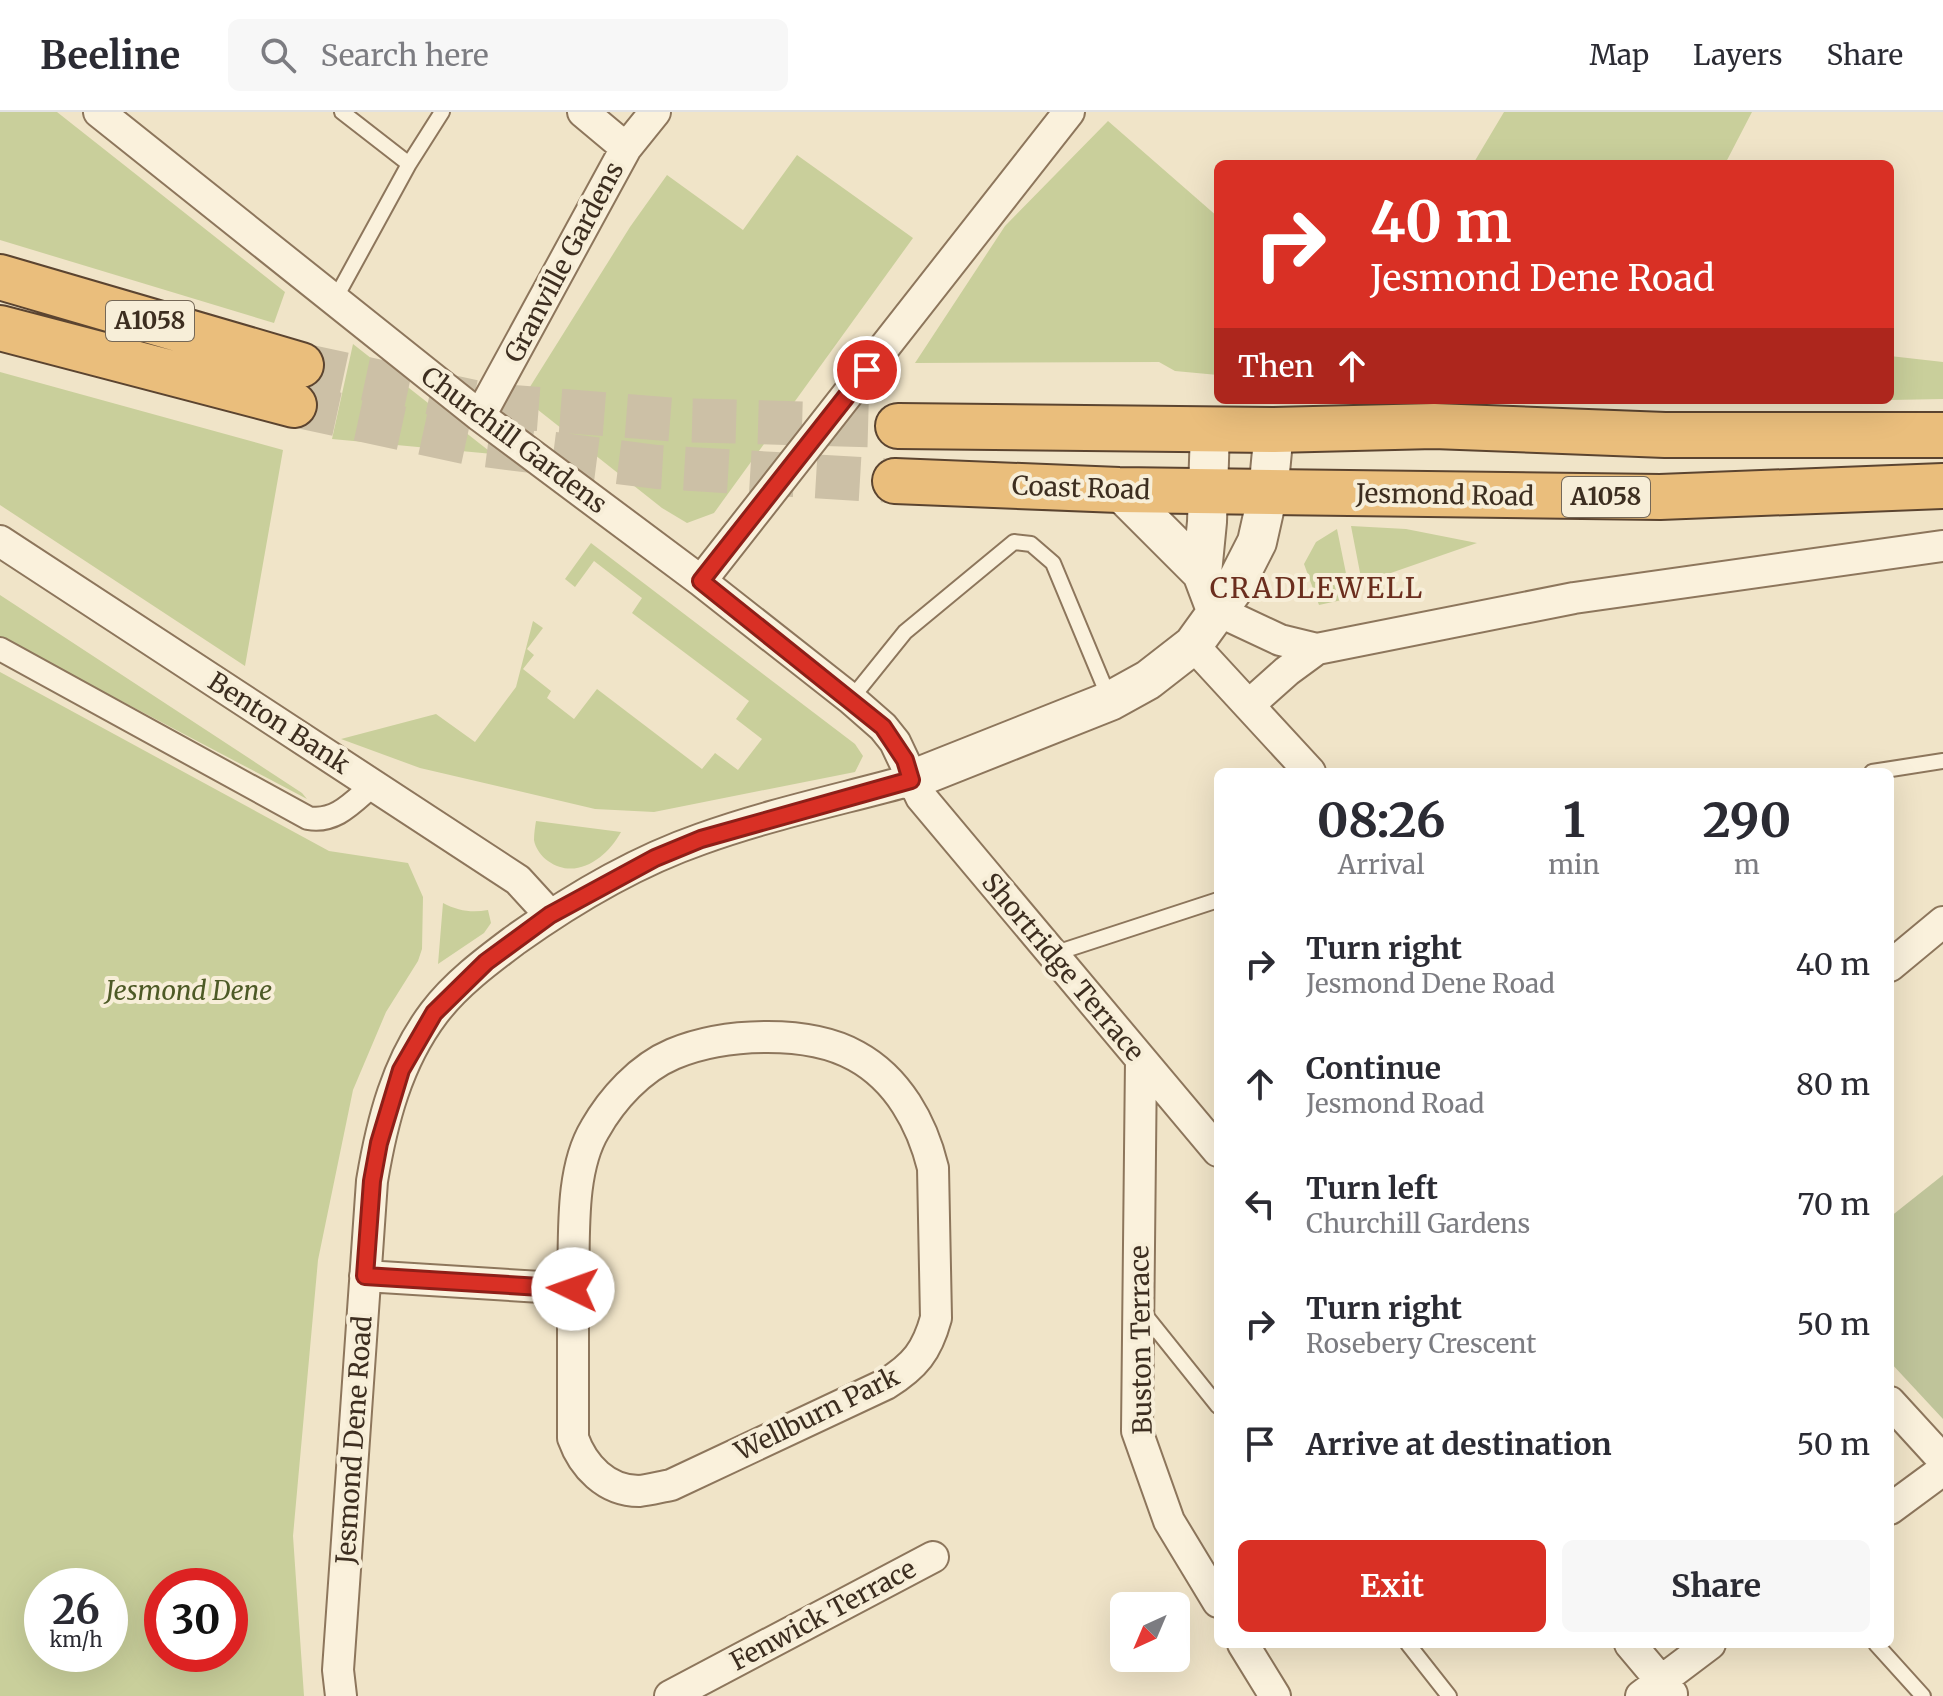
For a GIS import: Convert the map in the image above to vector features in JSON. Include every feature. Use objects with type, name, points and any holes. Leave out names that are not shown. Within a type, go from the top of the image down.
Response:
[{"type":"highway","name":"A1058","points":[[0,277],[297,385],[0,328]]},
{"type":"highway","points":[[898,426],[1210,430],[1434,426],[1665,435],[1943,435]]},
{"type":"highway","name":"Coast Road","points":[[895,481],[1268,493]]},
{"type":"highway","name":"Jesmond Road","points":[[1268,493],[1660,497],[1943,486]]},
{"type":"street","name":"Churchill Gardens","points":[[99,112],[480,416],[701,581],[851,699],[895,742],[911,780]]},
{"type":"street","points":[[583,112],[626,148]]},
{"type":"street","name":"Granville Gardens","points":[[480,416],[626,148],[655,112]]},
{"type":"street","points":[[701,581],[1069,112]]},
{"type":"street","points":[[1202,573],[1210,430]]},
{"type":"street","points":[[550,915],[655,858],[701,839],[911,780],[1110,701],[1148,680],[1193,645],[1245,568],[1257,542],[1268,493],[1274,430]]},
{"type":"street","points":[[1119,490],[1202,573],[1216,610],[1280,640],[1317,649],[1574,598],[1942,546]]},
{"type":"street","name":"Benton Bank","points":[[0,541],[518,880],[550,915]]},
{"type":"street","points":[[1193,645],[1306,768]]},
{"type":"street","points":[[0,649],[308,818],[332,818],[373,785]]},
{"type":"street","points":[[1249,705],[1317,649]]},
{"type":"street","name":"Shortridge Terrace","points":[[911,780],[921,797],[1214,1146]]},
{"type":"street","name":"Jesmond Dene Road","points":[[341,1696],[338,1670],[365,1276],[372,1181],[379,1143],[401,1070],[445,1000],[486,962],[550,915]]},
{"type":"street","points":[[1894,963],[1943,922]]},
{"type":"street","name":"Wellburn Park","points":[[790,1037],[826,1043],[857,1056],[883,1076],[917,1120],[933,1168],[936,1318],[931,1338],[920,1356],[908,1370],[886,1384],[671,1485],[638,1491],[614,1486],[593,1473],[579,1456],[573,1438],[573,1289],[578,1173],[584,1150],[610,1105],[649,1067],[671,1054],[735,1039],[790,1037]]},
{"type":"street","name":"Buston Terrace","points":[[1141,1060],[1137,1431],[1169,1521],[1214,1595]]},
{"type":"street","points":[[365,1276],[573,1289]]},
{"type":"street","points":[[1894,1406],[1943,1460]]},
{"type":"street","points":[[1894,1506],[1943,1470]]},
{"type":"street","name":"Fenwick Terrace","points":[[670,1696],[933,1557]]},
{"type":"street","points":[[1245,1648],[1275,1696]]},
{"type":"street","points":[[1632,1648],[1658,1691],[1706,1648]]},
{"type":"lane","points":[[342,112],[409,164]]},
{"type":"lane","points":[[334,301],[409,164],[442,112]]},
{"type":"lane","points":[[851,699],[905,632],[1014,542],[1031,544],[1053,563],[1110,701]]},
{"type":"lane","points":[[1894,769],[1943,761]]},
{"type":"lane","points":[[1053,954],[1214,902]]},
{"type":"lane","points":[[1138,1306],[1214,1401]]},
{"type":"lane","points":[[1411,1648],[1449,1696]]},
{"type":"lane","points":[[1880,1648],[1923,1696]]},
{"type":"green space","points":[[0,112],[57,112],[285,292],[274,323],[0,240]]},
{"type":"green space","points":[[1504,112],[1752,112],[1727,160],[1475,160]]},
{"type":"green space","points":[[1108,121],[1214,214],[1214,375],[1175,371],[1159,362],[915,363],[1005,226]]},
{"type":"green space","points":[[797,155],[913,238],[714,513],[687,523],[662,508],[523,398],[630,227],[667,175],[743,230]]},
{"type":"green space","points":[[353,344],[493,454],[332,439]]},
{"type":"green space","points":[[1894,356],[1943,362],[1943,399],[1894,400]]},
{"type":"green space","points":[[0,372],[283,450],[245,666],[0,505]]},
{"type":"green space","points":[[1351,526],[1406,529],[1477,543],[1362,583]]},
{"type":"green space","points":[[1337,529],[1351,598],[1319,605],[1304,564],[1316,542]]},
{"type":"green space","points":[[591,543],[855,744],[863,756],[855,772],[654,812],[595,809],[420,768],[341,739],[436,714],[475,742],[516,687],[533,621],[543,628],[527,649],[534,655],[523,669],[551,691],[547,698],[574,719],[597,689],[702,769],[715,753],[738,770],[762,739],[736,719],[749,701],[632,613],[642,598],[594,561],[575,587],[565,579]]},
{"type":"green space","points":[[0,595],[302,793],[307,799],[0,637]]},
{"type":"green space","name":"Jesmond Dene","points":[[0,672],[329,851],[408,863],[423,897],[422,949],[418,961],[386,1012],[353,1090],[318,1260],[293,1536],[304,1696],[0,1696]]},
{"type":"green space","points":[[536,821],[621,832],[599,858],[590,864],[569,869],[548,861],[539,852],[534,840]]},
{"type":"green space","points":[[443,903],[465,911],[488,910],[491,923],[484,933],[438,964]]},
{"type":"green space","points":[[1943,1175],[1943,1419],[1894,1366],[1894,1214]]},
{"type":"tunnel","points":[[301,365],[488,405],[678,420],[898,426]]},
{"type":"tunnel","points":[[294,405],[469,443],[657,467],[895,481]]},
{"type":"district","name":"CRADLEWELL","points":[[1317,588]]},
{"type":"route","points":[[573,1289],[365,1276],[372,1181],[387,1110],[401,1070],[434,1013],[486,962],[550,915],[655,858],[701,839],[911,780],[905,760],[883,727],[701,581],[867,370]]}]
